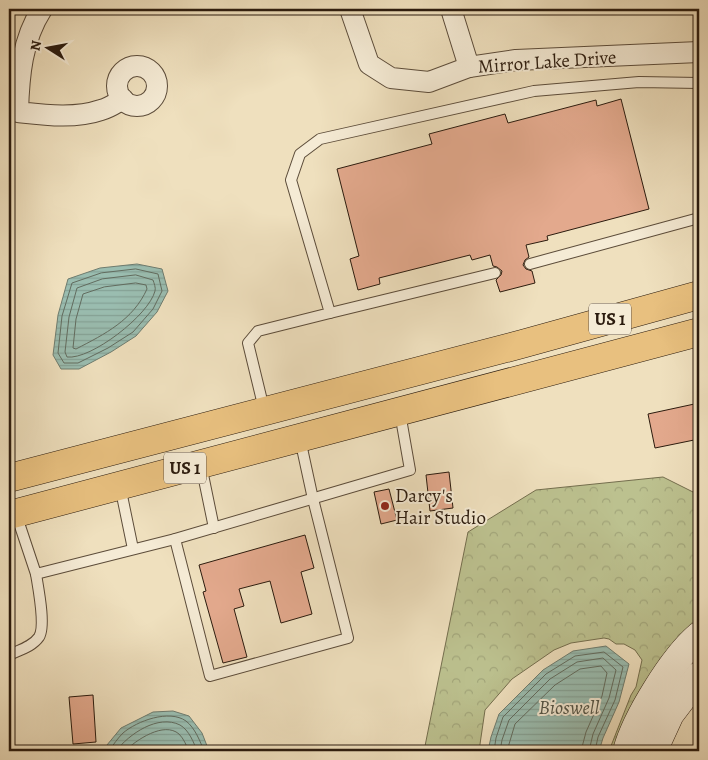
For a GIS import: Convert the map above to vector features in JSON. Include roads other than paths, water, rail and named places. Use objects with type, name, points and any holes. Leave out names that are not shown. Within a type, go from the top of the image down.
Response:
[{"type":"main road","name":"US 1","points":[[9,478],[522,344],[699,295]]},
{"type":"main road","name":"US 1","points":[[12,514],[699,332]]},
{"type":"street","points":[[42,9],[33,22],[24,52],[18,81],[18,112],[42,115],[77,115],[102,110],[123,99]]},
{"type":"street","name":"Mirror Lake Drive","points":[[350,9],[369,64],[391,78],[429,82],[469,67],[516,60],[699,52]]},
{"type":"street","points":[[452,9],[469,67]]},
{"type":"street","points":[[627,751],[650,700],[690,644],[699,636]]},
{"type":"street","points":[[653,751],[670,714],[699,676]]},
{"type":"lane","points":[[330,313],[291,180],[300,154],[320,139],[534,91],[639,82],[699,83]]},
{"type":"lane","points":[[530,264],[699,218]]},
{"type":"lane","points":[[264,410],[248,343],[258,331],[495,273]]},
{"type":"lane","points":[[36,574],[175,539],[410,470],[400,412]]},
{"type":"lane","points":[[175,539],[210,676],[348,638],[313,499],[300,438]]},
{"type":"lane","points":[[200,464],[214,528]]},
{"type":"lane","points":[[120,486],[133,549]]},
{"type":"lane","points":[[9,655],[31,645],[40,636],[42,615],[36,574],[12,514]]},
{"type":"water","points":[[137,264],[162,269],[168,291],[157,312],[136,336],[111,352],[79,369],[61,369],[53,355],[58,315],[68,279],[100,268]]},
{"type":"water","name":"Bioswell","points":[[606,646],[629,664],[619,702],[599,751],[488,751],[499,714],[543,670],[573,651]]},
{"type":"water","points":[[173,711],[189,716],[202,733],[209,751],[102,751],[121,728],[153,712]]},
{"type":"place","name":"Darcy's Hair Studio","points":[[385,506]]}]
